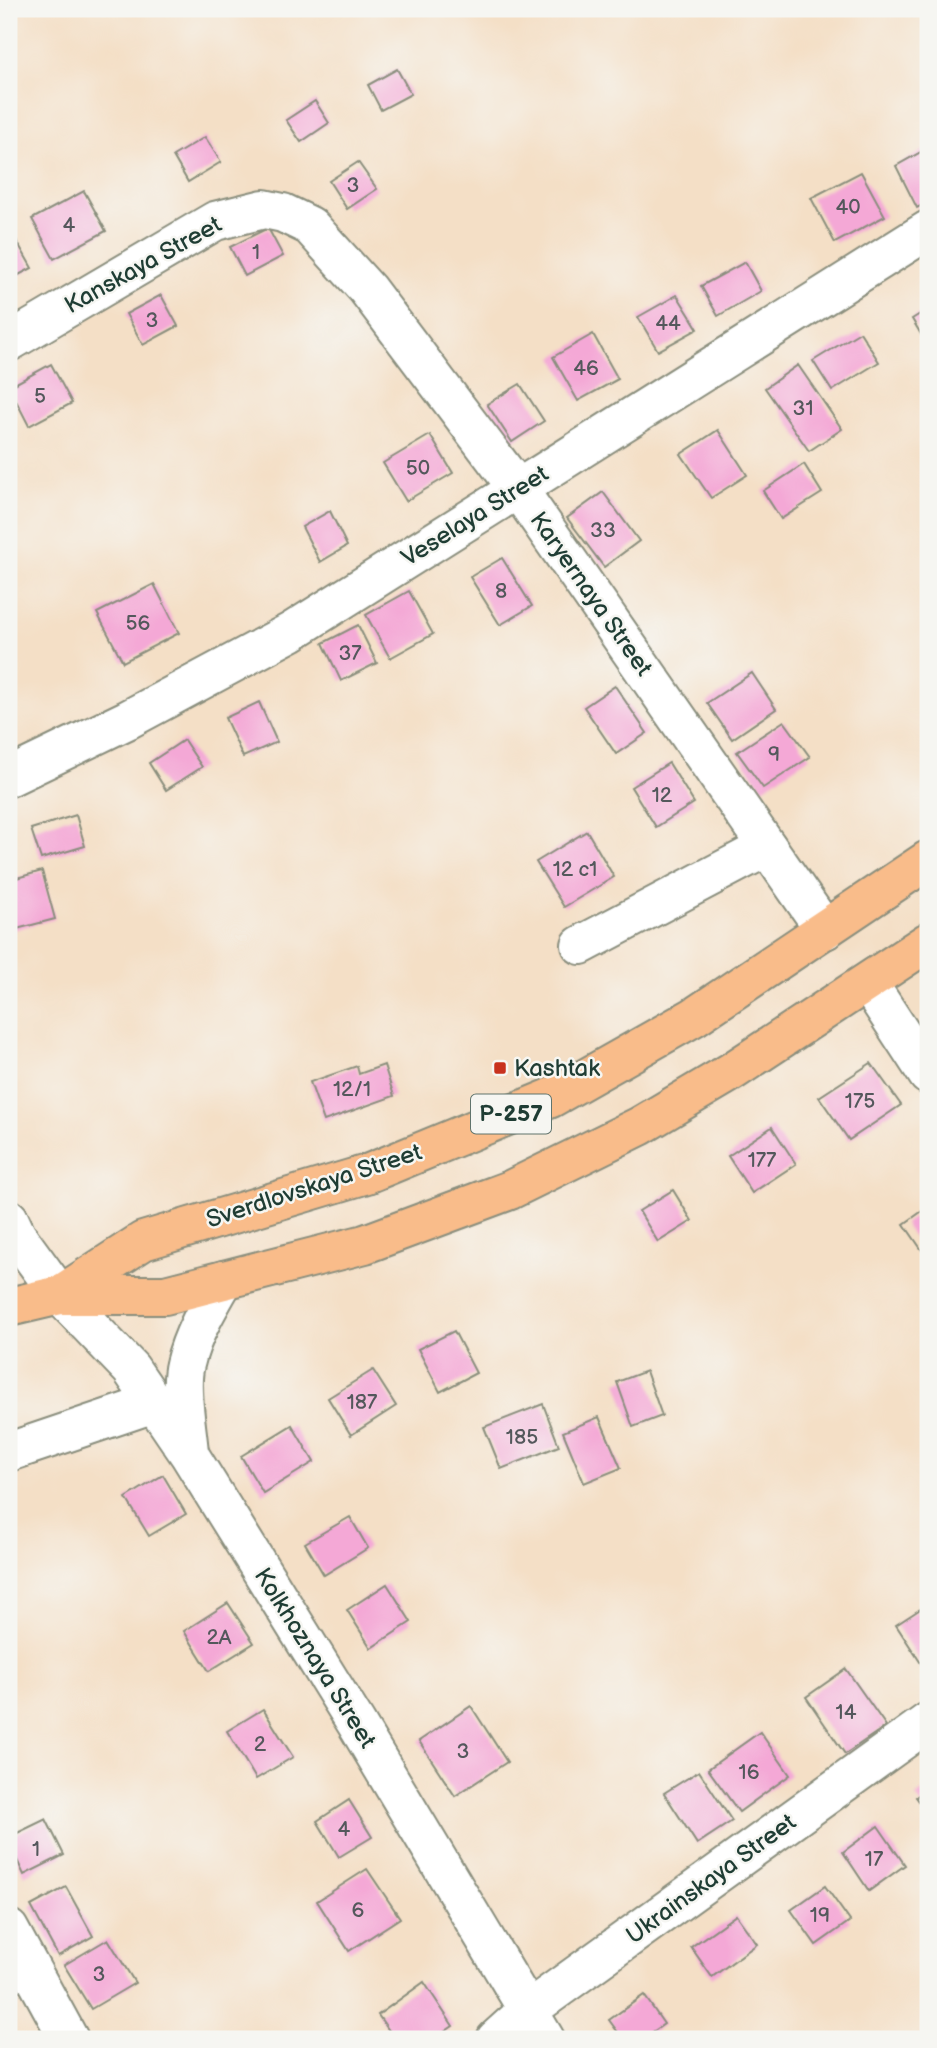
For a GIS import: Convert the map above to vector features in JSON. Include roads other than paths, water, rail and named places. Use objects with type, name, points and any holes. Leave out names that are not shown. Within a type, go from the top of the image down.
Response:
[{"type":"highway","name":"Sverdlovskaya Street","points":[[60,1294],[143,1241],[367,1174],[551,1098],[694,1017],[928,860]]},
{"type":"highway","name":"Sverdlovskaya Street","points":[[9,1307],[60,1294],[165,1295],[365,1244],[510,1189],[640,1126],[731,1072],[928,942]]},
{"type":"street","name":"Kanskaya Street","points":[[9,342],[215,221],[264,209],[283,213]]},
{"type":"street","name":"Karyernaya Street","points":[[283,213],[310,226],[367,289],[518,489],[825,930]]},
{"type":"street","name":"Veselaya Street","points":[[9,777],[127,720],[291,632],[928,230]]},
{"type":"street","points":[[581,945],[767,847]]},
{"type":"street","points":[[868,983],[928,1075]]},
{"type":"street","name":"Kolkhoznaya Street","points":[[9,1219],[17,1236],[60,1294],[131,1369],[190,1454],[356,1723],[536,2025]]},
{"type":"street","points":[[190,1454],[184,1402],[184,1366],[200,1323],[224,1280]]},
{"type":"street","points":[[9,1452],[154,1403]]},
{"type":"street","name":"Ukrainskaya Street","points":[[496,2039],[536,2025],[928,1723]]},
{"type":"street","points":[[9,1929],[69,2039]]},
{"type":"place","name":"Kashtak","points":[[500,1068]]}]
